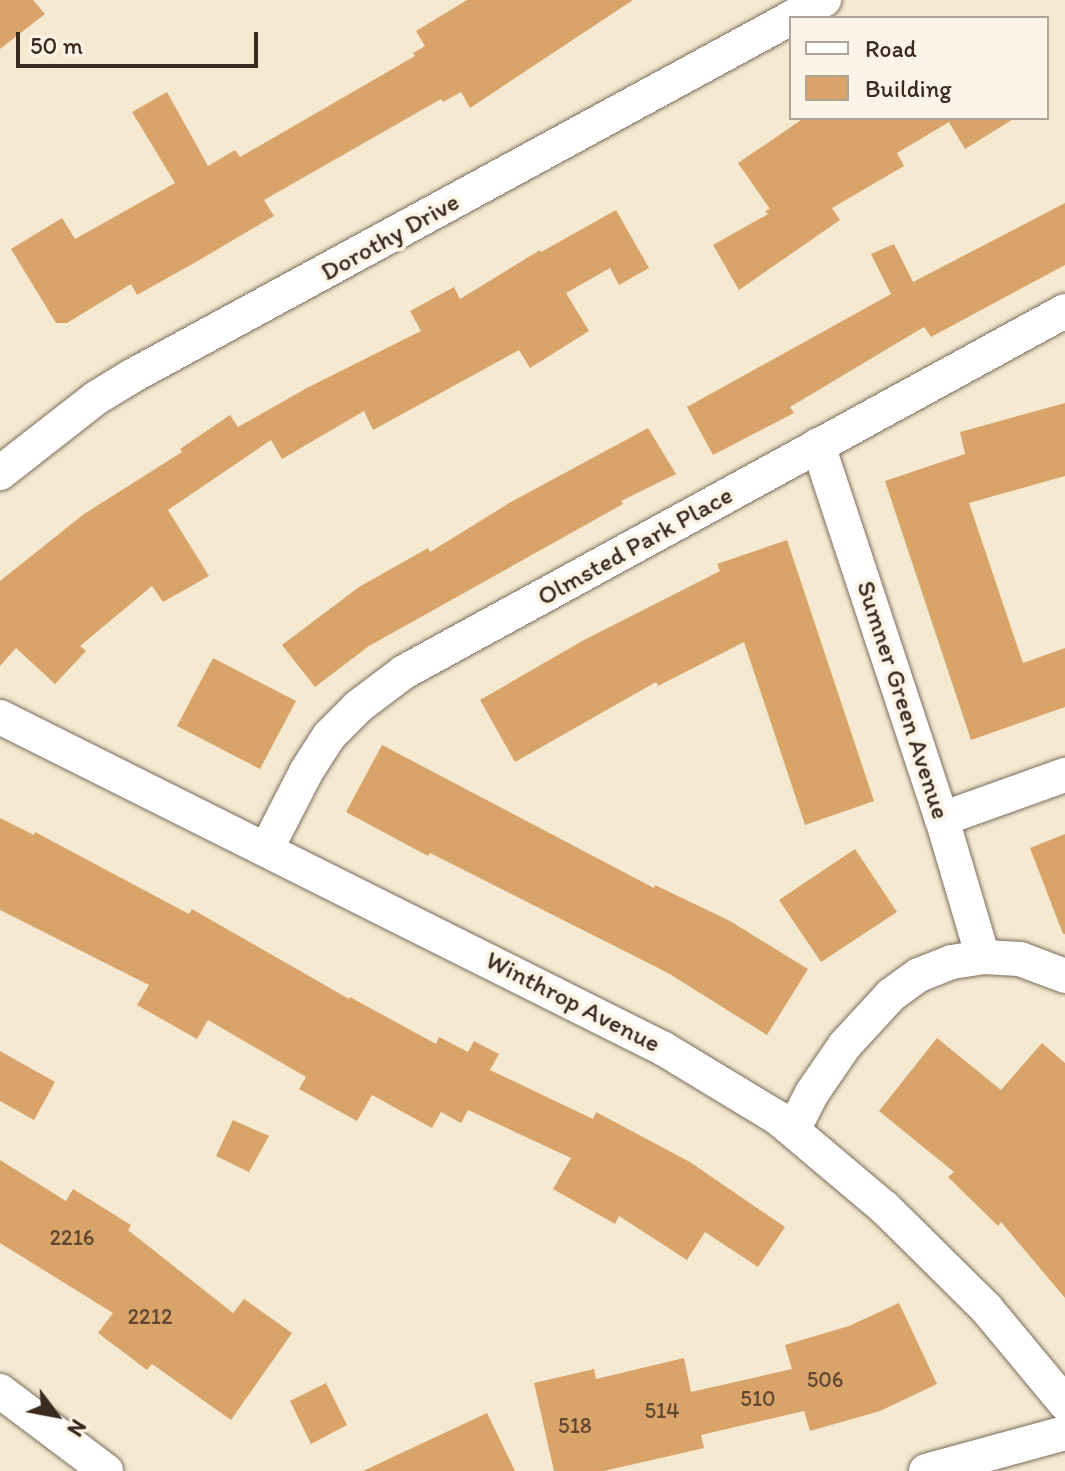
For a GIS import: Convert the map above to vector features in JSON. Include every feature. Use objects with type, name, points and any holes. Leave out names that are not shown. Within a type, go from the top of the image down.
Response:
[{"type":"street","name":"Dorothy Drive","points":[[795,16],[824,0]]},
{"type":"street","name":"Dorothy Drive","points":[[0,473],[96,398],[132,376],[789,19]]},
{"type":"street","name":"Olmsted Park Place","points":[[267,848],[306,772],[329,736],[359,706],[404,672],[1065,311]]},
{"type":"street","name":"Sumner Green Avenue","points":[[818,445],[942,819],[983,957]]},
{"type":"street","name":"Winthrop Avenue","points":[[0,717],[664,1049],[793,1130],[885,1208],[986,1308],[1065,1403]]},
{"type":"street","points":[[942,819],[1065,775]]},
{"type":"street","points":[[793,1130],[812,1093],[845,1045],[891,995],[919,975],[952,962],[983,957],[1020,959],[1065,976]]},
{"type":"street","points":[[0,1391],[106,1471]]},
{"type":"street","points":[[926,1471],[1065,1433]]},
{"type":"building","points":[[0,0],[33,0],[45,14],[0,49]]},
{"type":"building","points":[[467,0],[633,0],[470,108],[461,92],[443,102],[441,99],[264,200],[274,216],[196,262],[137,295],[131,284],[67,323],[56,323],[11,249],[62,218],[75,239],[175,183],[132,112],[167,92],[208,166],[235,150],[240,157],[415,56],[413,53],[425,46],[416,31]]},
{"type":"building","points":[[801,120],[1012,120],[965,149],[949,122],[897,153],[904,166],[832,208],[840,220],[739,290],[713,245],[768,214],[765,211],[770,209],[738,163]]},
{"type":"building","points":[[1065,203],[1065,265],[931,337],[924,327],[790,407],[794,413],[713,455],[687,407],[891,294],[871,254],[894,244],[913,282]]},
{"type":"building","points":[[616,210],[649,268],[619,285],[610,268],[566,293],[589,331],[530,368],[519,350],[373,430],[364,411],[282,459],[271,440],[168,510],[209,576],[163,602],[152,586],[80,646],[86,651],[55,684],[16,648],[0,666],[0,581],[84,514],[182,452],[180,449],[230,415],[238,427],[305,389],[421,331],[410,311],[454,287],[460,299],[540,250]]},
{"type":"building","points":[[1065,403],[1065,476],[969,503],[1023,663],[1065,648],[1065,707],[971,740],[885,481],[965,454],[960,432]]},
{"type":"building","points":[[648,428],[676,474],[621,501],[623,504],[369,646],[315,687],[282,645],[359,587],[428,548],[430,552],[511,502]]},
{"type":"building","points":[[787,540],[874,801],[805,825],[744,642],[658,686],[656,682],[515,762],[480,700],[584,640],[720,571],[717,564]]},
{"type":"building","points":[[213,658],[296,701],[260,769],[177,726]]},
{"type":"building","points":[[382,745],[654,888],[655,885],[730,921],[808,969],[767,1035],[668,973],[430,853],[428,856],[346,812]]},
{"type":"building","points":[[0,818],[34,835],[35,832],[189,914],[192,909],[349,999],[436,1044],[439,1037],[468,1052],[474,1041],[499,1054],[490,1070],[593,1119],[596,1112],[690,1162],[785,1227],[758,1267],[705,1232],[687,1260],[619,1216],[615,1224],[553,1189],[571,1158],[468,1110],[461,1123],[441,1112],[432,1128],[372,1095],[357,1121],[299,1089],[306,1077],[208,1020],[197,1039],[137,1005],[149,985],[0,910]]},
{"type":"building","points":[[1065,834],[1065,934],[1063,934],[1030,848]]},
{"type":"building","points":[[855,849],[897,912],[821,962],[779,900]]},
{"type":"building","points":[[937,1038],[1001,1090],[1042,1043],[1065,1063],[1065,1298],[1001,1222],[998,1226],[948,1177],[954,1172],[879,1111]]},
{"type":"building","points":[[0,1051],[55,1082],[34,1120],[0,1101]]},
{"type":"building","points":[[233,1120],[269,1136],[249,1172],[216,1156]]},
{"type":"building","points":[[0,1160],[66,1201],[73,1189],[131,1225],[128,1230],[233,1313],[244,1299],[292,1333],[231,1420],[152,1364],[147,1370],[98,1333],[113,1313],[0,1243]]},
{"type":"building","points":[[899,1303],[937,1384],[880,1411],[810,1431],[804,1411],[701,1435],[704,1448],[604,1471],[554,1471],[534,1383],[594,1369],[596,1379],[684,1358],[691,1392],[792,1369],[785,1345],[849,1326]]},
{"type":"building","points":[[326,1383],[347,1425],[311,1444],[290,1401]]},
{"type":"building","points":[[487,1413],[515,1471],[363,1471]]}]
